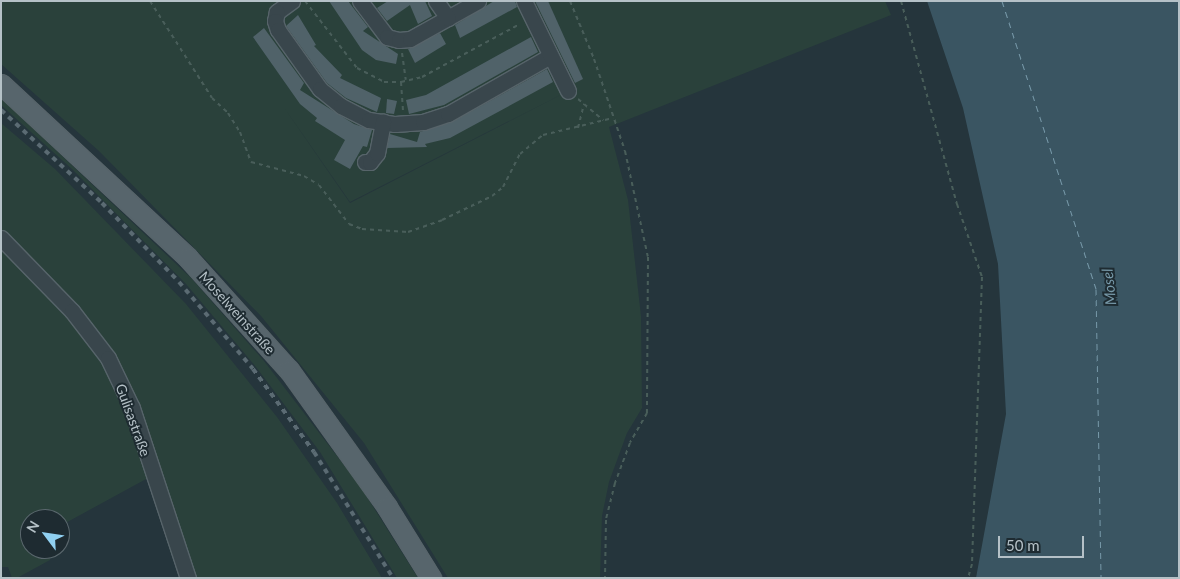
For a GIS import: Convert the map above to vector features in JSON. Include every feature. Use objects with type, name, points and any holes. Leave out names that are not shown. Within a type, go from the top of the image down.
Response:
[{"type":"main road","name":"Moselweinstraße","points":[[1,84],[188,258],[289,370],[387,507],[431,578]]},
{"type":"street","points":[[292,1],[278,12],[275,21],[315,83],[341,106],[370,120],[404,124],[423,122],[448,114],[550,56]]},
{"type":"street","points":[[360,1],[387,37],[399,40],[410,39],[478,1]]},
{"type":"street","points":[[436,1],[448,18]]},
{"type":"street","points":[[524,1],[568,91]]},
{"type":"street","points":[[365,162],[370,162],[377,154],[383,122]]},
{"type":"street","name":"Gulisastraße","points":[[1,238],[72,311],[108,358],[132,408],[188,578]]},
{"type":"path","points":[[570,1],[594,58],[625,151],[648,257],[647,413],[630,443],[615,482],[606,520],[605,578]]},
{"type":"path","points":[[901,1],[957,204],[982,277],[972,564],[968,578]]},
{"type":"path","points":[[399,40],[406,80]]},
{"type":"path","points":[[401,82],[404,124]]},
{"type":"path","points":[[568,91],[603,120]]},
{"type":"path","points":[[578,128],[584,104]]},
{"type":"green space","points":[[1,1],[885,1],[891,15],[609,127],[628,200],[641,316],[642,408],[627,433],[609,482],[602,516],[600,578],[448,578],[364,443],[261,316],[99,151],[1,64]],"holes":[[[582,84],[350,203],[283,106],[350,202]]]},
{"type":"green space","points":[[1,98],[192,279],[264,361],[360,486],[418,578],[397,578],[320,452],[256,367],[186,284],[73,170],[1,105]]},
{"type":"green space","points":[[1,123],[55,169],[186,304],[277,417],[337,503],[382,578],[182,578],[148,478],[70,521],[70,509],[20,509],[20,559],[50,560],[17,578],[12,578],[8,567],[1,567]]},
{"type":"water","name":"Mosel","points":[[927,1],[1179,1],[1179,578],[976,578],[1006,414],[998,264],[963,108]]},
{"type":"building","points":[[329,1],[348,1],[368,27],[363,31],[398,54],[396,64],[376,60],[362,50]]},
{"type":"building","points":[[388,1],[425,1],[432,16],[418,24],[410,5],[387,21],[377,8]]},
{"type":"building","points":[[494,1],[515,1],[517,7],[460,38],[455,25]]},
{"type":"building","points":[[535,1],[548,1],[583,79],[575,83]]},
{"type":"building","points":[[298,15],[316,45],[314,46],[342,75],[340,78],[381,98],[377,112],[346,98],[327,83],[286,26]]},
{"type":"building","points":[[264,28],[304,83],[300,90],[354,124],[372,130],[367,147],[363,146],[350,169],[334,160],[345,140],[315,121],[317,118],[300,104],[253,37]]},
{"type":"building","points":[[440,33],[446,44],[415,63],[408,49]]},
{"type":"building","points":[[531,37],[538,52],[444,105],[409,114],[406,100],[426,95]]},
{"type":"building","points":[[547,69],[553,82],[450,138],[425,144],[427,147],[387,148],[390,134],[417,142],[420,132],[452,122]]},
{"type":"building","points":[[387,99],[397,101],[394,114],[386,113]]},
{"type":"ferry route","points":[[1002,1],[1096,289],[1101,578]]},
{"type":"railway","points":[[1,110],[102,203],[179,282],[253,369],[314,452],[393,578]]}]
